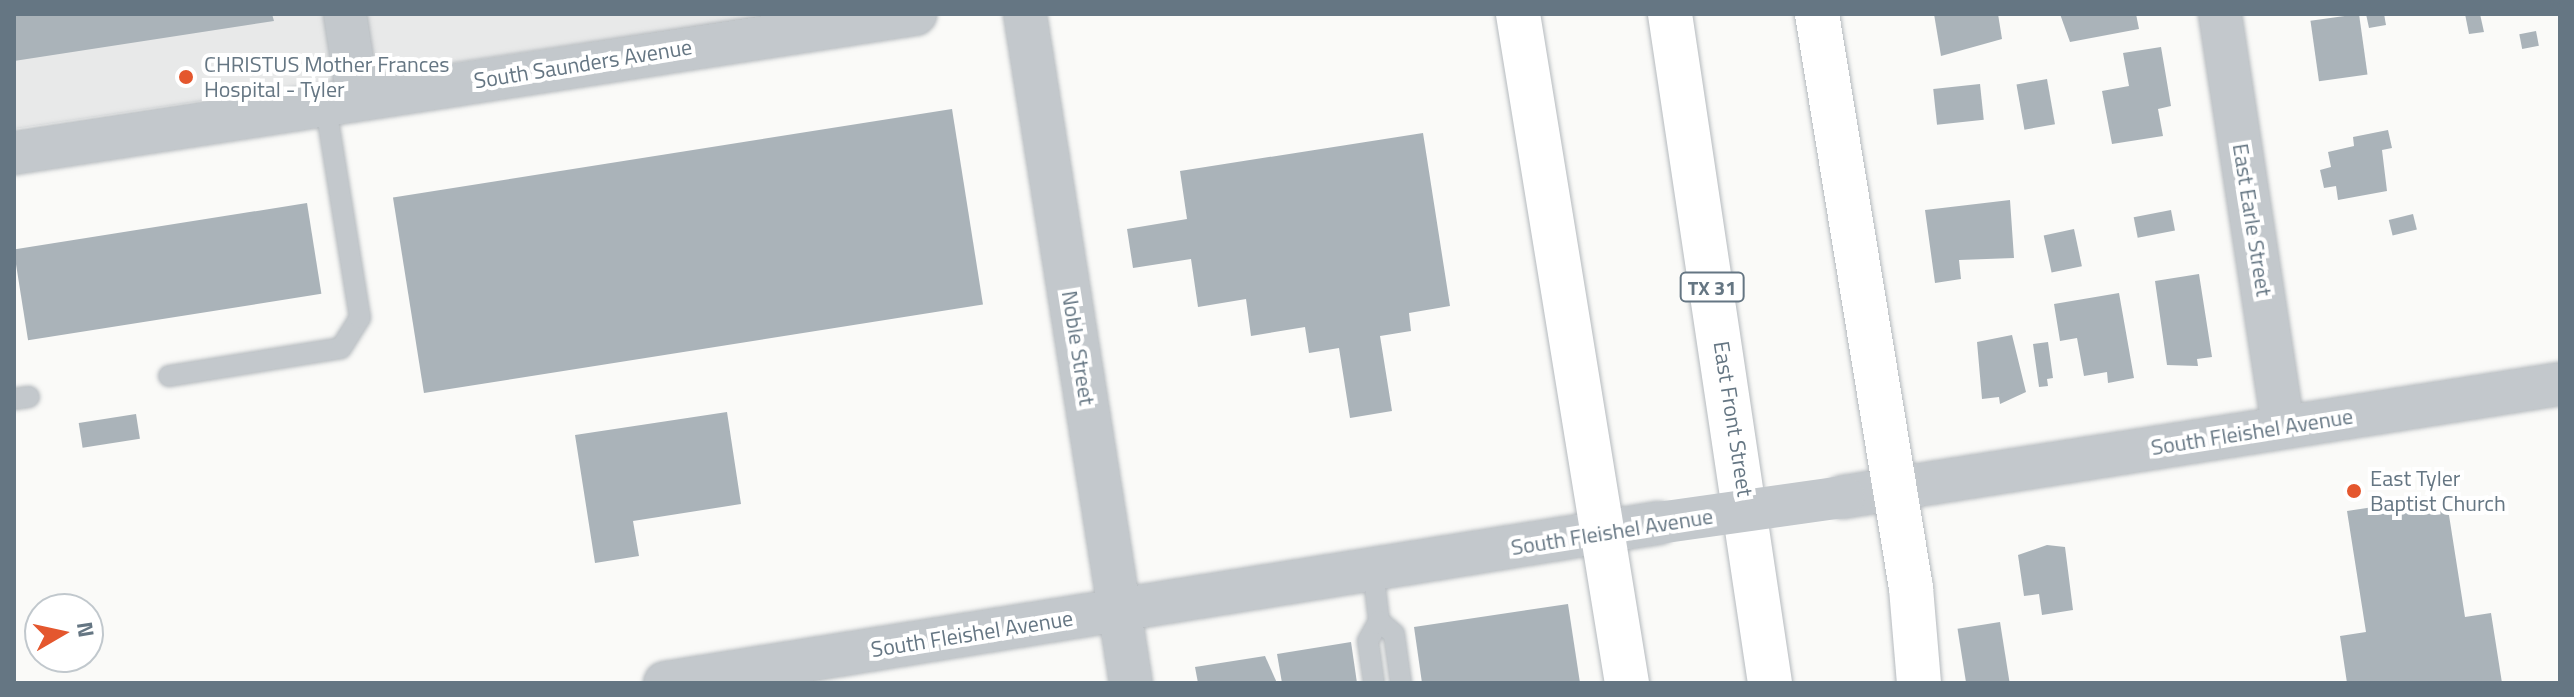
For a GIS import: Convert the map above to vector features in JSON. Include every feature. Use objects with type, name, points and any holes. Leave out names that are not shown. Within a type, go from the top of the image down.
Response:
[{"type":"main road","points":[[1518,14],[1627,683]]},
{"type":"main road","name":"East Front Street","points":[[1670,14],[1770,683]]},
{"type":"main road","points":[[1817,14],[1911,588],[1919,683]]},
{"type":"street","points":[[341,101],[345,14]]},
{"type":"street","name":"South Saunders Avenue","points":[[14,153],[915,14]]},
{"type":"street","name":"Noble Street","points":[[1025,14],[1131,683]]},
{"type":"street","name":"East Earle Street","points":[[2220,14],[2283,426]]},
{"type":"street","name":"South Fleishel Avenue","points":[[665,683],[1658,523],[1843,497],[2560,384]]},
{"type":"lane","points":[[169,376],[341,348],[360,318],[341,101]]},
{"type":"lane","points":[[1373,570],[1379,621],[1368,641],[1374,683]]},
{"type":"lane","points":[[1379,621],[1394,634],[1401,683]]},
{"type":"shaded area","name":"CHRISTUS Mother Frances Hospital - Tyler","points":[[14,14],[780,14],[14,129]]},
{"type":"building","points":[[14,14],[272,14],[274,21],[14,61]]},
{"type":"building","points":[[1934,14],[1998,14],[2002,39],[1941,56]]},
{"type":"building","points":[[2060,14],[2136,14],[2139,29],[2070,42]]},
{"type":"building","points":[[2359,14],[2367,74],[2319,81],[2310,21]]},
{"type":"building","points":[[2366,14],[2384,14],[2386,25],[2369,28]]},
{"type":"building","points":[[2465,14],[2480,14],[2484,32],[2469,34]]},
{"type":"building","points":[[2536,31],[2539,46],[2522,49],[2519,34]]},
{"type":"building","points":[[2161,47],[2171,106],[2158,109],[2163,136],[2112,144],[2102,91],[2129,86],[2123,53]]},
{"type":"building","points":[[2047,79],[2055,124],[2024,130],[2016,84]]},
{"type":"building","points":[[1980,84],[1984,120],[1937,125],[1933,89]]},
{"type":"building","points":[[952,109],[983,305],[424,393],[393,198]]},
{"type":"building","points":[[2388,130],[2392,148],[2382,150],[2387,191],[2338,200],[2336,186],[2324,188],[2320,170],[2331,167],[2328,152],[2354,146],[2353,137]]},
{"type":"building","points":[[1423,133],[1450,306],[1409,313],[1411,331],[1380,336],[1392,411],[1350,418],[1339,348],[1309,353],[1305,327],[1251,336],[1246,299],[1198,307],[1191,259],[1133,268],[1127,229],[1187,219],[1180,171]]},
{"type":"building","points":[[2010,200],[2014,258],[1959,260],[1961,279],[1935,283],[1925,210]]},
{"type":"building","points":[[307,203],[321,294],[28,340],[14,249]]},
{"type":"building","points":[[2171,210],[2175,231],[2138,238],[2134,217]]},
{"type":"building","points":[[2413,214],[2417,230],[2393,236],[2389,220]]},
{"type":"building","points":[[2074,229],[2082,266],[2052,273],[2044,235]]},
{"type":"building","points":[[2199,274],[2212,357],[2197,359],[2198,366],[2167,365],[2155,281]]},
{"type":"building","points":[[2119,293],[2134,378],[2108,383],[2107,372],[2084,376],[2077,338],[2060,341],[2054,304]]},
{"type":"building","points":[[2012,335],[2026,392],[2000,404],[1999,397],[1982,399],[1977,342]]},
{"type":"building","points":[[2048,342],[2053,378],[2047,379],[2048,386],[2039,387],[2033,344]]},
{"type":"building","points":[[727,412],[741,504],[633,521],[639,556],[595,563],[575,435]]},
{"type":"building","points":[[136,414],[140,439],[83,448],[79,423]]},
{"type":"building","points":[[2446,496],[2465,617],[2491,613],[2502,683],[2347,683],[2340,636],[2366,632],[2347,511]]},
{"type":"building","points":[[2047,545],[2065,547],[2073,610],[2042,615],[2039,594],[2024,596],[2018,555]]},
{"type":"building","points":[[1568,604],[1580,683],[1422,683],[1414,627]]},
{"type":"building","points":[[2000,622],[2010,683],[1966,683],[1958,629]]},
{"type":"building","points":[[1351,642],[1357,683],[1282,683],[1277,654]]},
{"type":"building","points":[[1265,656],[1277,683],[1198,683],[1195,667]]},
{"type":"place","name":"CHRISTUS Mother Frances Hospital - Tyler","points":[[186,77]]},
{"type":"place","name":"East Tyler Baptist Church","points":[[2354,491]]}]
